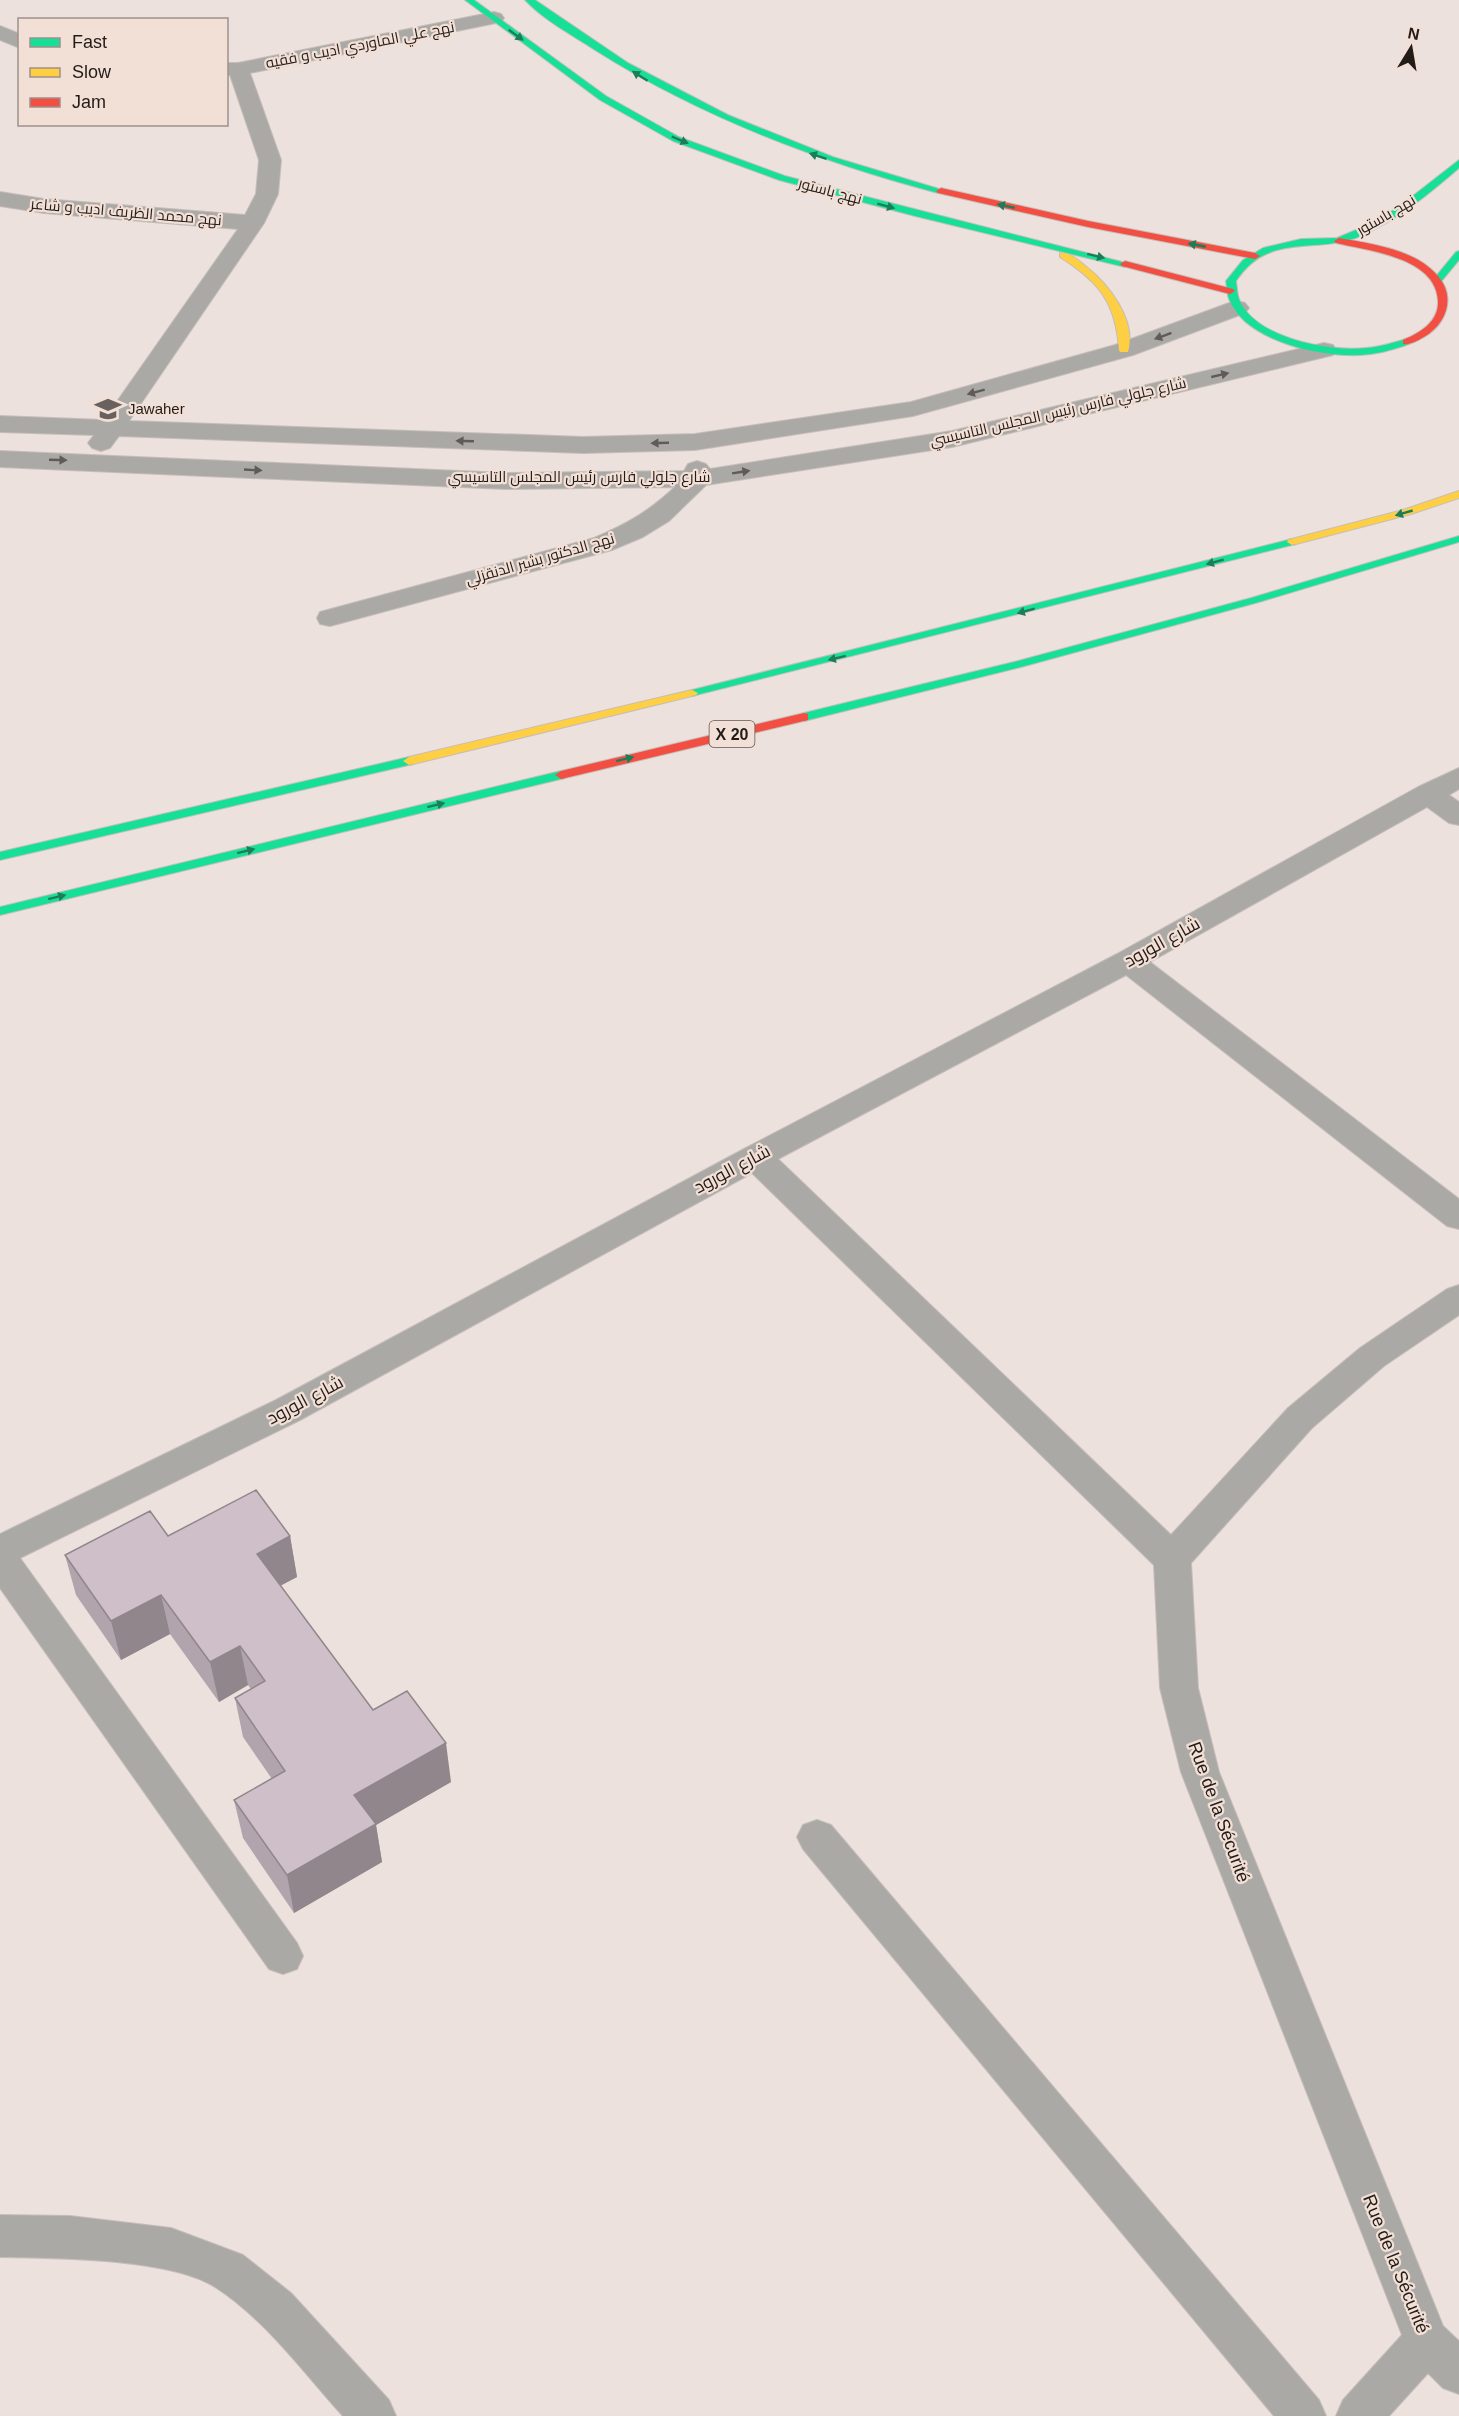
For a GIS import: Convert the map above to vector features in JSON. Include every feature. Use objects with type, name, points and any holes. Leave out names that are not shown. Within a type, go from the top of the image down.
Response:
[{"type":"main road","name":"نهج باستور","points":[[469,0],[603,98],[676,139],[782,178],[918,214],[1041,242],[1234,299]]},
{"type":"main road","points":[[529,0],[585,42],[656,85],[712,113],[814,155],[936,191],[1255,256]]},
{"type":"main road","name":"نهج باستور","points":[[1339,241],[1410,204],[1459,163]]},
{"type":"main road","points":[[1339,241],[1369,246],[1397,255],[1421,267],[1437,282],[1444,301],[1440,320],[1423,335],[1396,346],[1362,351],[1324,350],[1271,334],[1234,299],[1235,273],[1255,256],[1288,243],[1339,241]]},
{"type":"main road","points":[[1041,242],[1087,268],[1114,298],[1126,332],[1124,350]]},
{"type":"main road","points":[[1437,282],[1459,254]]},
{"type":"main road","points":[[0,856],[346,776],[987,621],[1407,512],[1459,494]]},
{"type":"main road","name":"X 20","points":[[0,911],[1017,665],[1255,600],[1459,539]]},
{"type":"street","name":"نهج علي الماوردي اديب و فقيه","points":[[232,69],[494,18]]},
{"type":"street","points":[[0,32],[18,41]]},
{"type":"street","points":[[90,461],[110,427],[253,223],[267,195],[270,160],[232,69]]},
{"type":"street","name":"نهج محمد الظريف اديب و شاعر","points":[[0,199],[44,206],[253,223]]},
{"type":"street","name":"شارع جلولي فارس رئيس المجلس التاسيسي","points":[[0,424],[583,445],[695,442],[913,409],[1124,350],[1234,299]]},
{"type":"street","name":"شارع جلولي فارس رئيس المجلس التاسيسي","points":[[0,459],[90,461],[506,481],[698,479],[952,439],[1324,350]]},
{"type":"street","points":[[695,442],[698,479]]},
{"type":"street","name":"نهج الدكتور بشير الدنقزلي","points":[[330,618],[603,544],[634,531],[660,515],[698,479]]},
{"type":"street","name":"شارع الورود","points":[[0,1551],[288,1410],[755,1157],[1128,961],[1459,777]]},
{"type":"street","points":[[1428,793],[1459,816]]},
{"type":"street","points":[[1128,961],[1459,1216]]},
{"type":"street","points":[[755,1157],[1172,1559],[1300,1418],[1372,1357],[1459,1298]]},
{"type":"street","points":[[0,1559],[283,1956]]},
{"type":"street","name":"Rue de la Sécurité","points":[[1172,1559],[1179,1688],[1200,1772],[1427,2342],[1459,2372]]},
{"type":"street","points":[[817,1838],[1303,2416]]},
{"type":"street","points":[[0,2236],[69,2237],[171,2249],[228,2270],[275,2308],[373,2416]]},
{"type":"street","points":[[1359,2416],[1427,2342]]},
{"type":"building","points":[[256,1490],[290,1536],[257,1554],[373,1710],[407,1691],[446,1743],[354,1795],[376,1824],[287,1875],[234,1800],[285,1771],[235,1698],[265,1681],[240,1646],[210,1662],[161,1595],[111,1621],[65,1555],[150,1511],[168,1536]]},
{"type":"traffic: fast","points":[[469,0],[603,98],[676,139],[782,178],[918,214],[1125,264]]},
{"type":"traffic: fast","points":[[529,0],[576,34],[625,65],[725,117],[830,159],[941,191]]},
{"type":"traffic: fast","points":[[1406,342],[1380,349],[1352,352],[1295,343],[1257,326],[1243,314],[1234,299],[1231,281],[1246,262],[1266,250],[1289,243],[1338,241],[1374,226],[1418,197],[1459,163]]},
{"type":"traffic: fast","points":[[1436,282],[1459,254]]},
{"type":"traffic: fast","points":[[804,717],[1017,665],[1255,600],[1459,539]]},
{"type":"traffic: fast","points":[[692,693],[1292,542]]},
{"type":"traffic: fast","points":[[0,856],[409,761]]},
{"type":"traffic: fast","points":[[0,911],[561,775]]},
{"type":"traffic: slow","points":[[1063,255],[1089,273],[1108,294],[1120,318],[1124,350]]},
{"type":"traffic: slow","points":[[1292,542],[1407,512],[1459,494]]},
{"type":"traffic: slow","points":[[409,761],[692,693]]},
{"type":"traffic: jam","points":[[941,191],[1088,224],[1255,256]]},
{"type":"traffic: jam","points":[[1339,241],[1370,247],[1406,258],[1435,278],[1442,292],[1441,314],[1434,325],[1418,337],[1406,342]]},
{"type":"traffic: jam","points":[[1125,264],[1230,291]]},
{"type":"traffic: jam","points":[[561,775],[804,717]]},
{"type":"place","name":"Jawaher","points":[[108,409]]}]
